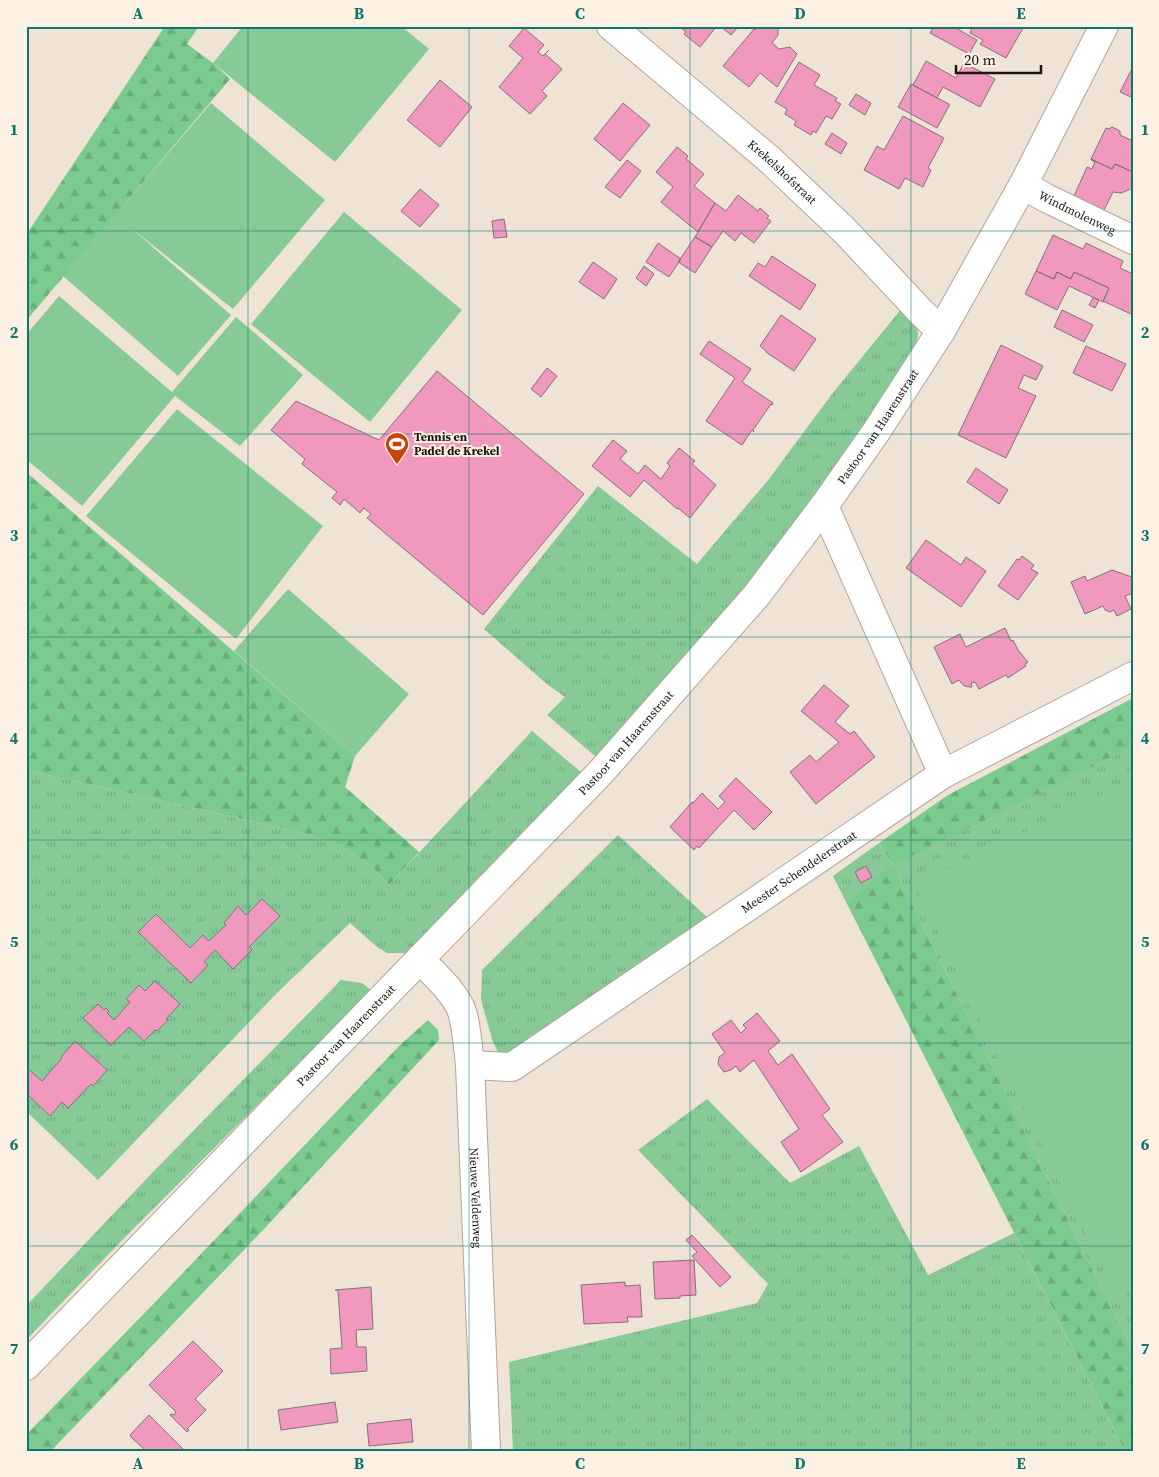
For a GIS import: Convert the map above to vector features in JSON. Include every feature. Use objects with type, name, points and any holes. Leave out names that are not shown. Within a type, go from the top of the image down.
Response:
[{"type":"street","name":"Krekelshofstraat","points":[[611,26],[769,160],[845,231],[921,312],[941,330]]},
{"type":"street","name":"Pastoor van Haarenstraat","points":[[26,1366],[607,765],[756,596],[824,506],[876,432],[941,330],[1023,185],[1104,26]]},
{"type":"street","name":"Windmolenweg","points":[[1023,185],[1133,240]]},
{"type":"street","points":[[824,506],[943,774]]},
{"type":"street","name":"Meester Schendelerstraat","points":[[470,1066],[512,1067],[943,774],[1133,676]]},
{"type":"street","name":"Nieuwe Veldenweg","points":[[420,960],[452,994],[463,1013],[470,1066],[486,1451]]},
{"type":"green space","points":[[165,26],[199,26],[187,44],[213,63],[230,79],[26,321],[26,235]]},
{"type":"green space","points":[[243,26],[401,26],[429,49],[335,162],[213,63]]},
{"type":"green space","points":[[211,103],[325,200],[233,309],[131,228],[231,315],[178,376],[63,276]]},
{"type":"green space","points":[[344,212],[462,310],[370,422],[251,324]]},
{"type":"green space","points":[[59,296],[172,392],[236,317],[303,375],[240,446],[175,396],[82,506],[26,459],[26,335]]},
{"type":"green space","points":[[902,308],[918,330],[915,347],[835,468],[795,526],[731,605],[596,757],[547,715],[565,697],[548,685],[484,629],[598,486],[697,564],[769,479],[832,394]]},
{"type":"green space","points":[[177,409],[323,526],[236,639],[86,516]]},
{"type":"green space","points":[[26,472],[355,756],[345,787],[419,852],[389,885],[369,864],[340,846],[304,833],[26,770]]},
{"type":"green space","points":[[288,589],[409,694],[355,756],[234,651]]},
{"type":"green space","points":[[1133,698],[1133,747],[893,865],[1133,1352],[1133,1451],[1125,1451],[846,902],[893,864],[879,843],[948,795]]},
{"type":"green space","points":[[532,731],[582,773],[409,953],[387,953],[377,947],[350,923],[277,993],[98,1180],[26,1111],[26,770],[304,833],[340,846],[369,864],[389,885]]},
{"type":"green space","points":[[1133,747],[1133,1352],[893,865],[846,902],[833,876],[879,843],[893,864]]},
{"type":"green space","points":[[1133,779],[1133,1276],[1111,1287],[915,885]]},
{"type":"green space","points":[[618,835],[710,920],[522,1054],[500,1056],[493,1042],[481,1000],[482,970]]},
{"type":"green space","points":[[341,980],[362,983],[372,991],[132,1230],[26,1340],[26,1306],[152,1173]]},
{"type":"green space","points":[[428,1020],[438,1030],[439,1040],[265,1228],[51,1451],[26,1451],[26,1435],[399,1046]]},
{"type":"green space","points":[[707,1099],[790,1183],[859,1146],[928,1275],[1014,1233],[1125,1451],[513,1451],[509,1362],[757,1303],[768,1284],[638,1150]]},
{"type":"building","points":[[679,26],[717,26],[700,47],[684,34],[686,32]]},
{"type":"building","points":[[720,26],[739,26],[731,35]]},
{"type":"building","points":[[758,26],[778,26],[778,35],[772,43],[779,49],[790,47],[797,54],[777,87],[760,73],[749,87],[723,66]]},
{"type":"building","points":[[934,26],[952,26],[977,40],[969,54],[930,33]]},
{"type":"building","points":[[973,26],[1020,26],[1023,28],[1006,58],[980,44],[983,40],[970,33]]},
{"type":"building","points":[[524,28],[544,45],[538,52],[543,56],[545,54],[562,69],[542,91],[547,96],[530,114],[499,87],[523,58],[509,46]]},
{"type":"building","points":[[926,61],[956,78],[964,63],[995,79],[980,107],[943,87],[937,98],[913,85]]},
{"type":"building","points":[[799,62],[820,75],[814,85],[837,98],[835,101],[841,104],[832,119],[826,116],[816,133],[813,131],[811,135],[794,125],[796,121],[785,114],[787,109],[775,102]]},
{"type":"building","points":[[1133,67],[1133,98],[1120,92]]},
{"type":"building","points":[[440,80],[472,107],[440,147],[407,120]]},
{"type":"building","points":[[911,84],[949,104],[937,128],[898,107]]},
{"type":"building","points":[[856,94],[871,103],[865,115],[849,105]]},
{"type":"building","points":[[623,103],[650,125],[620,161],[594,139]]},
{"type":"building","points":[[903,116],[944,138],[928,168],[931,170],[923,187],[905,178],[899,189],[864,170],[877,146],[884,150]]},
{"type":"building","points":[[1112,127],[1120,131],[1120,135],[1133,141],[1133,172],[1115,164],[1112,169],[1091,159],[1106,128]]},
{"type":"building","points":[[832,133],[847,143],[841,154],[825,144]]},
{"type":"building","points":[[677,147],[688,156],[686,159],[704,174],[694,186],[715,203],[698,232],[661,202],[673,187],[656,172]]},
{"type":"building","points":[[1091,159],[1112,169],[1115,164],[1133,172],[1133,188],[1121,193],[1113,192],[1104,210],[1074,196],[1087,167],[1092,169],[1095,162]]},
{"type":"building","points":[[627,160],[641,171],[620,198],[605,187]]},
{"type":"building","points":[[420,189],[439,205],[420,227],[401,211]]},
{"type":"building","points":[[738,195],[758,211],[760,208],[769,216],[767,218],[771,221],[754,243],[741,233],[735,241],[723,231],[712,247],[695,237],[715,203],[726,211]]},
{"type":"building","points":[[504,219],[507,237],[494,238],[492,221]]},
{"type":"building","points":[[1053,235],[1083,249],[1086,243],[1123,261],[1120,268],[1133,274],[1133,315],[1103,301],[1109,288],[1074,272],[1071,279],[1057,272],[1054,279],[1036,271]]},
{"type":"building","points":[[695,237],[712,247],[695,273],[678,262]]},
{"type":"building","points":[[658,243],[681,259],[669,277],[646,262]]},
{"type":"building","points":[[772,256],[816,285],[800,310],[749,276],[758,263],[765,267]]},
{"type":"building","points":[[593,262],[617,279],[604,299],[579,282]]},
{"type":"building","points":[[644,266],[654,274],[646,286],[636,278]]},
{"type":"building","points":[[1036,271],[1054,279],[1057,272],[1071,279],[1074,272],[1109,288],[1103,302],[1069,286],[1057,310],[1025,294]]},
{"type":"building","points":[[1093,298],[1099,300],[1095,308],[1089,305]]},
{"type":"building","points":[[1062,310],[1093,325],[1084,342],[1054,327]]},
{"type":"building","points":[[781,315],[816,339],[794,371],[760,346]]},
{"type":"building","points":[[709,341],[751,369],[742,382],[773,403],[753,430],[754,432],[752,430],[742,445],[706,421],[735,378],[700,354]]},
{"type":"building","points":[[1001,345],[1043,366],[1036,380],[1024,375],[1018,388],[1036,396],[1006,458],[958,435]]},
{"type":"building","points":[[1086,346],[1126,364],[1112,391],[1073,373]]},
{"type":"building","points":[[547,368],[557,376],[541,397],[531,389]]},
{"type":"building","points":[[437,371],[584,494],[483,615],[367,518],[371,514],[364,508],[360,513],[344,499],[340,505],[332,498],[337,492],[302,464],[305,459],[271,430],[296,401],[379,440]]},
{"type":"building","points":[[613,440],[627,451],[620,459],[638,474],[645,465],[661,479],[670,466],[667,463],[679,448],[695,461],[692,464],[716,485],[690,518],[644,480],[630,497],[592,466]]},
{"type":"building","points":[[976,468],[1008,490],[999,504],[967,482]]},
{"type":"building","points":[[926,540],[961,565],[966,557],[986,571],[961,607],[906,568]]},
{"type":"building","points":[[1022,556],[1034,565],[1031,569],[1038,573],[1018,600],[998,586],[1017,559],[1019,560]]},
{"type":"building","points":[[1112,570],[1132,577],[1133,593],[1125,596],[1131,609],[1117,616],[1114,610],[1110,612],[1105,610],[1103,606],[1085,614],[1071,582],[1085,576],[1087,581]]},
{"type":"building","points":[[1005,628],[1011,641],[1013,640],[1018,650],[1028,662],[1025,664],[1026,666],[1008,678],[1006,675],[979,689],[975,682],[971,683],[972,687],[964,686],[959,680],[952,684],[934,647],[960,634],[966,647]]},
{"type":"building","points":[[824,685],[849,706],[835,722],[850,734],[854,731],[875,757],[816,804],[790,772],[810,755],[816,762],[839,742],[801,711]]},
{"type":"building","points":[[736,778],[772,812],[754,830],[734,810],[699,848],[697,846],[694,850],[670,827],[702,793],[718,809],[725,802],[719,796]]},
{"type":"building","points":[[866,866],[872,877],[861,883],[855,872]]},
{"type":"building","points":[[262,899],[280,916],[249,947],[252,950],[233,969],[215,950],[204,962],[208,965],[191,983],[138,932],[156,914],[190,948],[203,935],[208,941],[210,940],[226,925],[224,923],[238,906],[246,915]]},
{"type":"building","points":[[155,981],[180,1004],[166,1019],[168,1020],[144,1041],[129,1027],[111,1045],[83,1018],[98,1004],[104,1010],[106,1008],[109,1011],[107,1013],[114,1020],[130,1002],[126,999],[139,985],[145,991]]},
{"type":"building","points":[[757,1013],[780,1041],[768,1051],[778,1065],[792,1054],[830,1109],[822,1115],[843,1142],[801,1172],[781,1142],[799,1129],[754,1060],[740,1072],[736,1066],[724,1072],[718,1064],[719,1057],[725,1053],[712,1034],[731,1020],[741,1033],[746,1028],[743,1025]]},
{"type":"building","points":[[75,1041],[107,1070],[93,1086],[91,1084],[68,1108],[62,1102],[50,1116],[26,1093],[26,1067],[42,1081]]},
{"type":"building","points":[[692,1235],[731,1277],[720,1287],[692,1256],[697,1252],[686,1240]]},
{"type":"building","points":[[694,1260],[696,1295],[655,1299],[653,1262]]},
{"type":"building","points":[[625,1282],[625,1286],[640,1285],[642,1317],[627,1317],[628,1322],[584,1324],[581,1285]]},
{"type":"building","points":[[371,1287],[373,1329],[356,1330],[357,1347],[366,1347],[367,1371],[331,1374],[330,1349],[342,1348],[338,1291],[335,1290]]},
{"type":"building","points":[[193,1341],[223,1371],[195,1399],[206,1410],[187,1429],[189,1430],[187,1432],[170,1415],[174,1415],[176,1412],[149,1385]]},
{"type":"building","points":[[335,1402],[338,1422],[281,1430],[278,1410]]},
{"type":"building","points":[[149,1415],[185,1451],[146,1451],[131,1437],[130,1435]]},
{"type":"building","points":[[411,1419],[413,1442],[369,1446],[367,1424]]},
{"type":"place","name":"Tennis en Padel de Krekel","points":[[397,465]]}]
